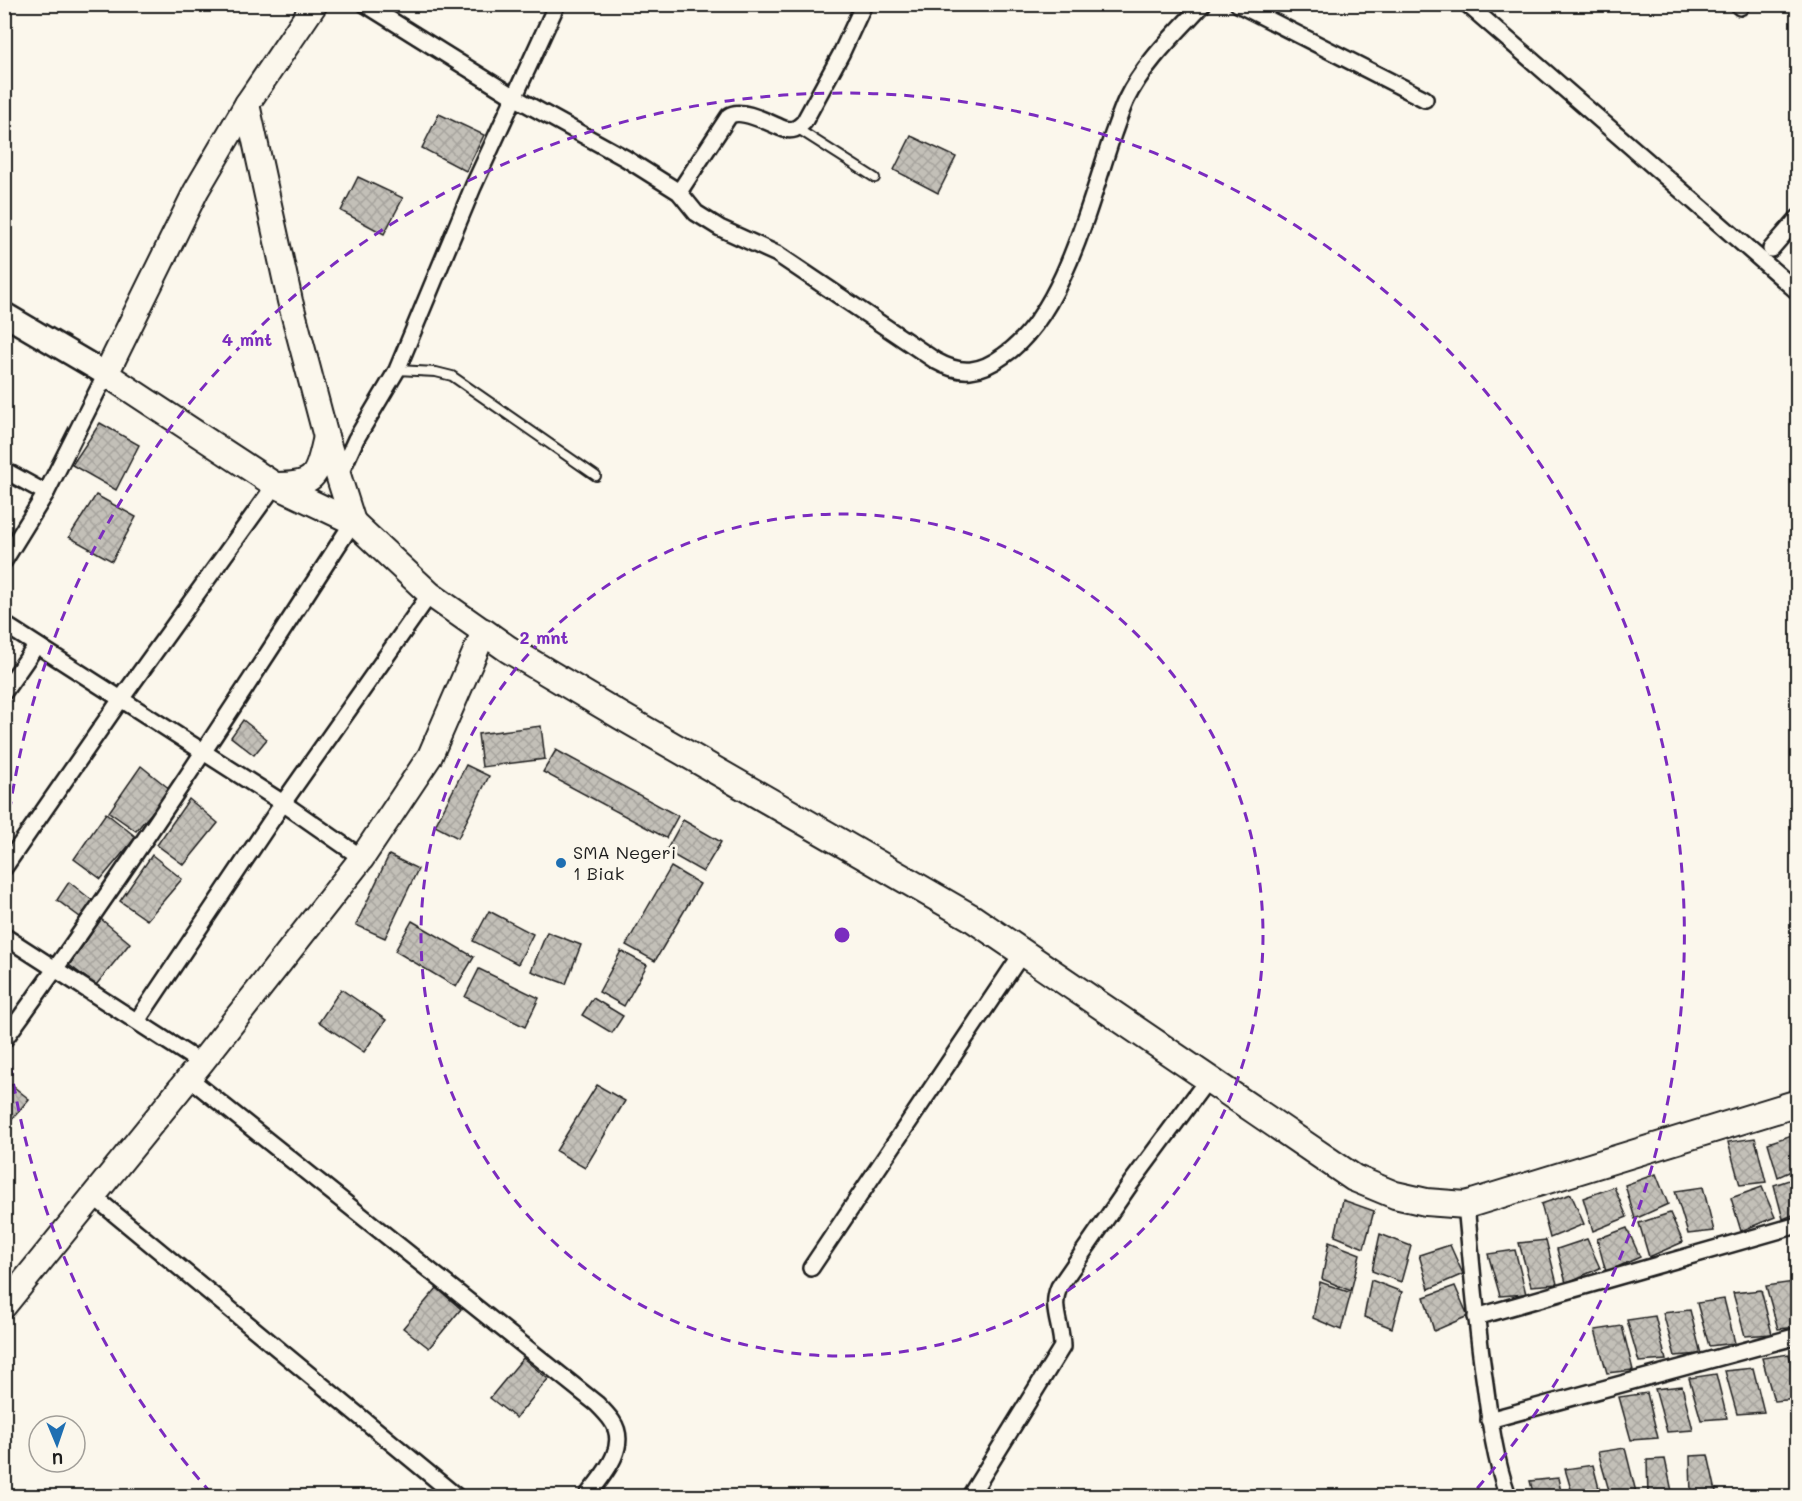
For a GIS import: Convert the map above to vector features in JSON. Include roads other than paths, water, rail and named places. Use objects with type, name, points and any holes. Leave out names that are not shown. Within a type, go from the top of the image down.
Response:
[{"type":"highway","points":[[484,632],[508,649],[611,710],[972,918],[1354,1178],[1395,1196],[1466,1206],[1797,1103]]},
{"type":"main road","points":[[106,374],[196,191],[247,104],[315,4]]},
{"type":"main road","points":[[247,104],[290,302],[326,436],[354,522]]},
{"type":"main road","points":[[4,314],[106,374],[275,485],[354,522],[430,594],[484,632],[430,756],[362,858],[195,1071],[4,1306]]},
{"type":"main road","points":[[275,485],[297,485],[307,482],[318,471],[326,436]]},
{"type":"street","points":[[365,4],[514,97],[625,158],[679,192],[696,213],[720,228],[777,254],[948,368],[963,371],[992,365],[1015,349],[1034,328],[1071,258],[1126,100],[1150,63],[1203,4]]},
{"type":"street","points":[[340,474],[356,439],[397,370],[435,274],[557,4]]},
{"type":"street","points":[[679,192],[729,116],[734,113],[743,113],[784,129],[798,129],[804,123],[841,54],[864,4]]},
{"type":"street","points":[[1238,4],[1425,99]]},
{"type":"street","points":[[1467,4],[1797,292]]},
{"type":"street","points":[[1771,249],[1797,218]]},
{"type":"street","points":[[4,561],[46,493],[106,374]]},
{"type":"street","points":[[4,470],[46,493]]},
{"type":"street","points":[[4,868],[121,699],[275,485]]},
{"type":"street","points":[[4,1040],[57,969],[204,752],[354,522]]},
{"type":"street","points":[[137,1021],[283,803],[430,594]]},
{"type":"street","points":[[4,624],[283,803],[362,858]]},
{"type":"street","points":[[4,692],[36,646]]},
{"type":"street","points":[[4,936],[137,1021],[597,1404],[614,1423],[618,1441],[616,1452],[609,1466],[587,1497]]},
{"type":"street","points":[[811,1268],[1023,952]]},
{"type":"street","points":[[970,1497],[1062,1347],[1054,1304],[1059,1287],[1131,1183],[1208,1079]]},
{"type":"street","points":[[93,1196],[456,1497]]},
{"type":"street","points":[[1466,1206],[1476,1317],[1489,1420],[1497,1460],[1508,1497]]},
{"type":"street","points":[[1476,1317],[1797,1225]]},
{"type":"street","points":[[1489,1420],[1797,1336]]},
{"type":"lane","points":[[798,129],[875,178]]},
{"type":"lane","points":[[397,370],[436,372],[452,376],[596,476]]},
{"type":"place","name":"SMA Negeri 1 Biak","points":[[561,863]]}]
